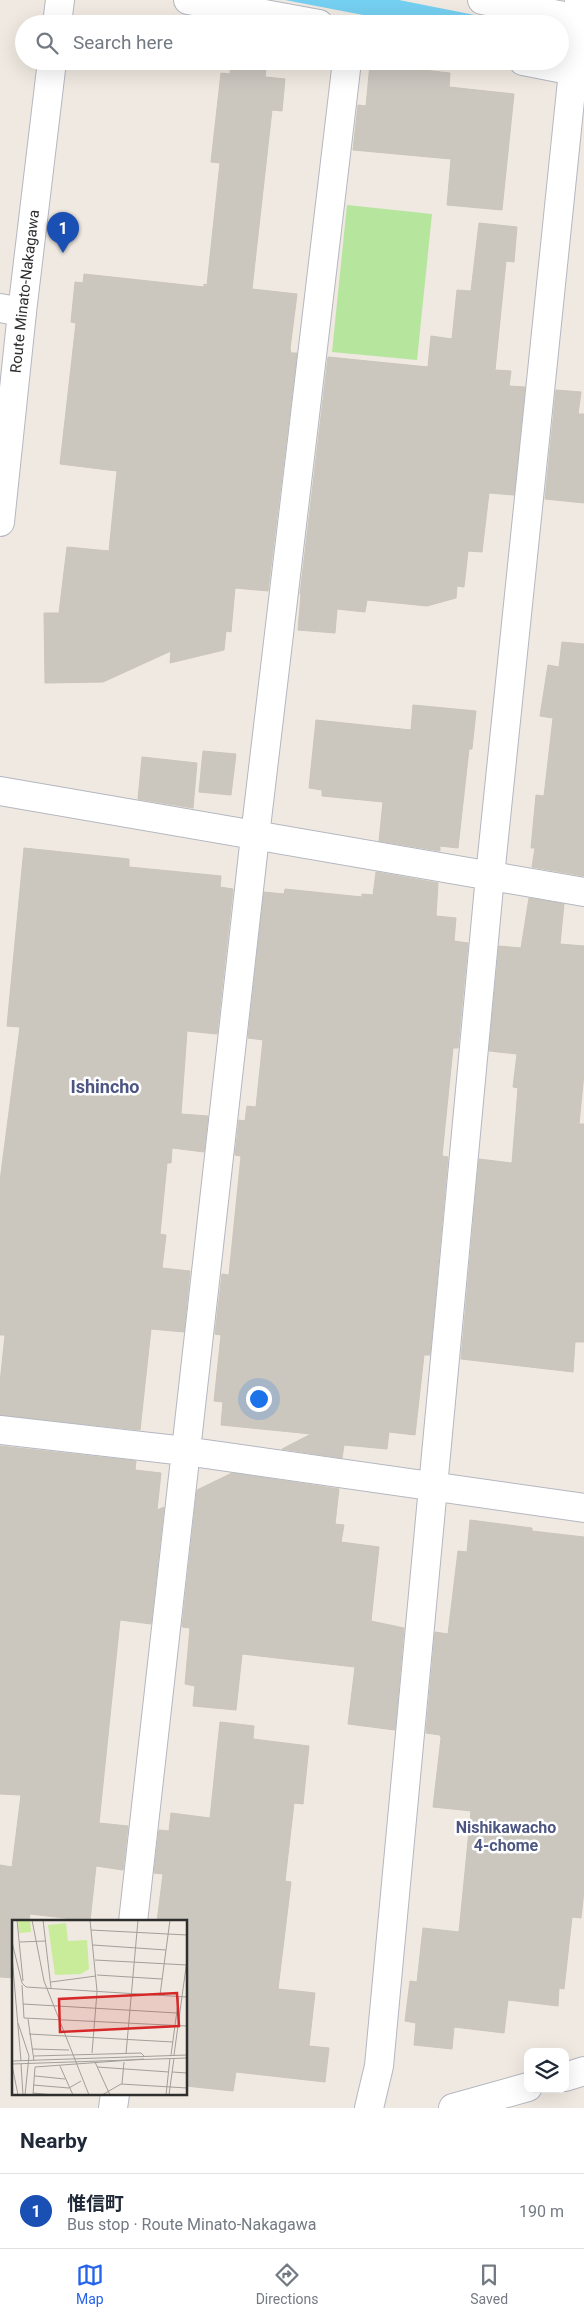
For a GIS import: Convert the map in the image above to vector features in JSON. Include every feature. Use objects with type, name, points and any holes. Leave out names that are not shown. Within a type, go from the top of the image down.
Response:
[{"type":"street","points":[[58,15],[60,0]]},
{"type":"street","points":[[188,0],[270,15]]},
{"type":"street","points":[[482,0],[568,15]]},
{"type":"street","points":[[369,2108],[379,2066],[490,876],[577,68],[579,17]]},
{"type":"street","name":"Route Minato-Nakagawa","points":[[0,522],[11,310],[51,70]]},
{"type":"street","points":[[133,1920],[255,836],[345,70]]},
{"type":"street","points":[[0,791],[584,892]]},
{"type":"street","points":[[0,1430],[185,1451],[584,1508]]},
{"type":"street","points":[[569,2076],[584,2071]]},
{"type":"street","points":[[453,2108],[524,2088]]},
{"type":"green space","points":[[347,205],[432,214],[417,360],[332,352]]},
{"type":"water","points":[[285,0],[399,0],[475,15],[363,15]]},
{"type":"building","points":[[230,70],[266,70],[265,77],[285,79],[282,111],[272,110],[252,289],[297,294],[290,349],[291,353],[297,353],[268,591],[235,588],[231,632],[226,631],[224,650],[170,663],[171,651],[103,682],[45,683],[44,613],[59,613],[67,547],[109,551],[117,471],[60,464],[76,323],[71,322],[75,282],[83,283],[84,274],[204,287],[204,284],[207,285],[220,163],[211,162],[221,73],[230,74]]},
{"type":"building","points":[[369,70],[423,70],[450,73],[449,87],[514,94],[502,210],[447,205],[451,159],[353,150],[358,105],[366,106]]},
{"type":"building","points":[[479,223],[517,227],[514,262],[506,261],[495,370],[511,371],[509,386],[525,387],[514,495],[489,493],[482,552],[468,551],[464,587],[457,586],[456,598],[427,606],[367,600],[365,612],[337,609],[335,633],[298,630],[300,594],[328,357],[428,367],[431,336],[452,339],[457,290],[471,291]]},
{"type":"building","points":[[556,390],[581,392],[578,414],[584,414],[584,503],[545,499]]},
{"type":"building","points":[[562,642],[584,644],[584,876],[532,867],[535,848],[531,848],[536,795],[544,796],[553,718],[540,716],[548,665],[559,667]]},
{"type":"building","points":[[413,705],[476,711],[472,749],[469,749],[458,848],[440,846],[440,851],[379,841],[383,802],[322,796],[322,790],[309,788],[316,720],[411,730]]},
{"type":"building","points":[[203,751],[236,754],[231,795],[199,792]]},
{"type":"building","points":[[142,757],[197,763],[193,808],[138,799]]},
{"type":"building","points":[[24,848],[129,859],[129,867],[221,876],[220,887],[233,889],[217,1034],[187,1031],[181,1114],[208,1116],[204,1152],[172,1148],[171,1163],[167,1163],[160,1234],[166,1235],[162,1268],[190,1271],[184,1332],[151,1329],[140,1430],[0,1415],[0,1383],[5,1335],[0,1335],[0,1181],[20,1027],[7,1026]]},
{"type":"building","points":[[376,872],[438,883],[436,916],[456,918],[454,941],[468,943],[458,1048],[453,1048],[442,1156],[448,1157],[430,1355],[424,1355],[415,1435],[389,1432],[387,1449],[344,1445],[342,1458],[282,1449],[311,1434],[221,1425],[223,1402],[214,1401],[221,1335],[215,1334],[222,1274],[229,1275],[241,1156],[235,1155],[239,1120],[245,1121],[247,1106],[256,1107],[263,1040],[248,1038],[264,892],[284,894],[285,889],[362,897],[362,894],[373,895]]},
{"type":"building","points":[[529,898],[564,904],[560,944],[584,946],[584,1073],[579,1124],[584,1124],[584,1342],[575,1342],[573,1372],[461,1359],[479,1159],[512,1163],[518,1088],[513,1087],[517,1054],[489,1051],[499,946],[521,948]]},
{"type":"building","points":[[0,1446],[136,1461],[135,1470],[161,1473],[157,1510],[164,1507],[151,1624],[120,1620],[99,1823],[128,1826],[123,1870],[96,1866],[90,1920],[30,1914],[29,1920],[12,1920],[12,1978],[0,1977],[0,1865],[12,1867],[21,1795],[0,1794]]},
{"type":"building","points":[[232,1473],[339,1489],[335,1524],[344,1525],[341,1542],[379,1547],[371,1621],[404,1628],[395,1730],[348,1724],[355,1667],[242,1654],[236,1710],[193,1706],[195,1686],[185,1684],[190,1628],[182,1627],[197,1490]]},
{"type":"building","points":[[470,1520],[532,1528],[532,1531],[584,1537],[584,1890],[581,1918],[572,1917],[564,1989],[559,1988],[558,2006],[508,2000],[504,2033],[454,2027],[452,2049],[414,2045],[416,2023],[405,2021],[410,1981],[417,1982],[423,1928],[459,1932],[471,1811],[433,1807],[441,1738],[440,1735],[426,1733],[435,1632],[448,1634],[458,1551],[467,1552]]},
{"type":"building","points":[[220,1722],[254,1726],[253,1739],[309,1746],[303,1804],[294,1803],[285,1881],[291,1882],[278,1989],[315,1993],[309,2046],[329,2048],[325,2082],[236,2072],[233,2091],[188,2086],[188,1920],[157,1920],[163,1874],[154,1873],[159,1830],[169,1831],[171,1813],[210,1818]]},
{"type":"place","name":"惟信町","points":[[63,253]]},
{"type":"district","name":"Ishincho","points":[[105,1086]]},
{"type":"district","name":"Nishikawacho 4-chome","points":[[506,1836]]}]
